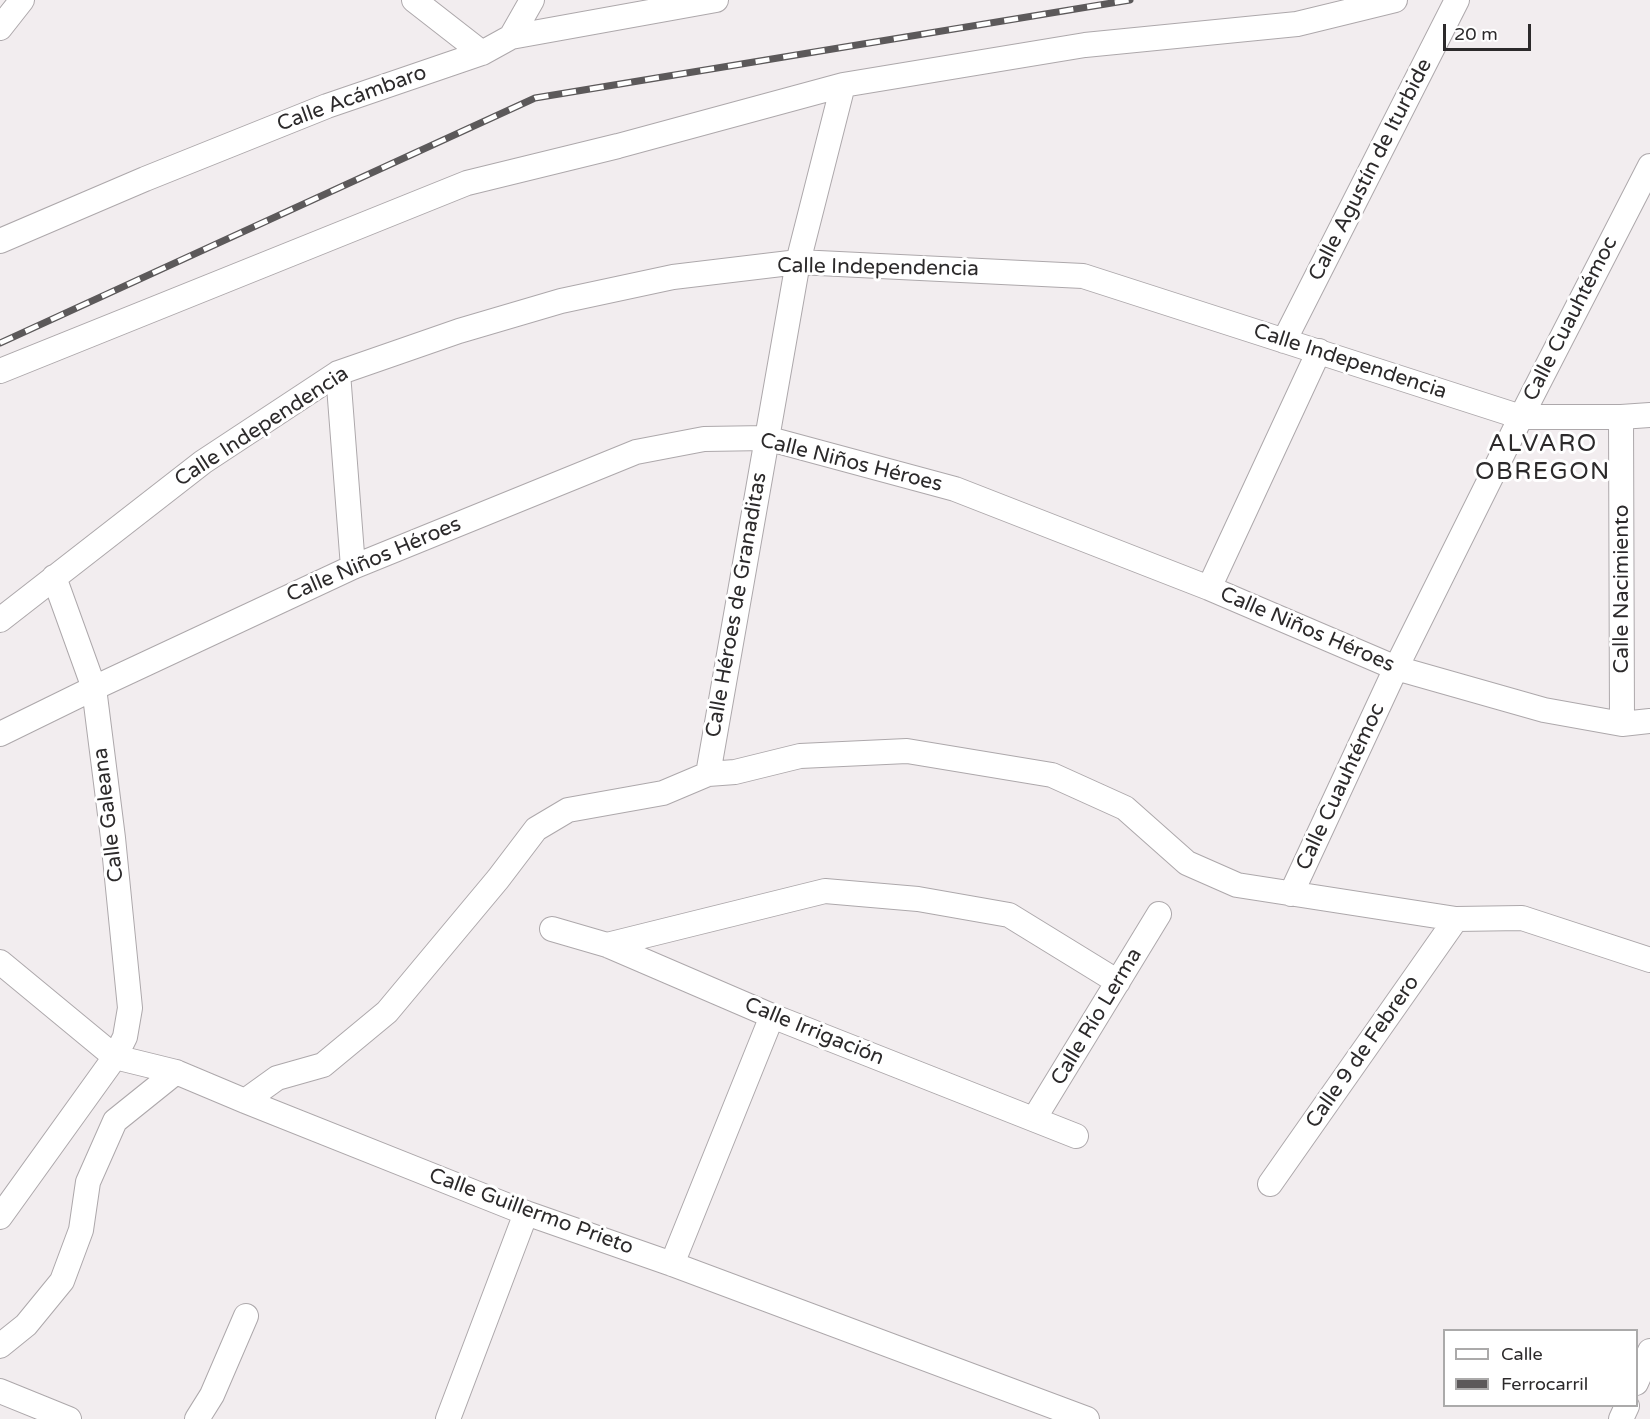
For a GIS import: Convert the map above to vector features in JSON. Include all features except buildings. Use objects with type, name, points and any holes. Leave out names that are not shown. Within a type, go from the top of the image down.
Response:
[{"type":"street","points":[[0,28],[22,0]]},
{"type":"street","points":[[414,0],[482,53]]},
{"type":"street","points":[[511,38],[532,0]]},
{"type":"street","name":"Calle Acámbaro","points":[[0,241],[145,179],[327,106],[482,53],[511,38],[716,0]]},
{"type":"street","points":[[0,371],[467,183],[618,146],[843,85],[1085,45],[1297,24],[1395,0]]},
{"type":"street","name":"Calle Agustín de Iturbide","points":[[1284,341],[1457,0]]},
{"type":"street","name":"Calle Héroes de Granaditas","points":[[708,774],[798,262],[843,85]]},
{"type":"street","name":"Calle Cuauhtémoc","points":[[1291,894],[1396,668],[1650,165]]},
{"type":"street","name":"Calle Independencia","points":[[0,620],[203,462],[338,373],[459,331],[561,301],[673,277],[798,262],[1083,276],[1521,417],[1650,415]]},
{"type":"street","points":[[1209,588],[1319,351]]},
{"type":"street","points":[[338,373],[353,567]]},
{"type":"street","name":"Calle Nacimiento","points":[[1621,417],[1622,724]]},
{"type":"street","name":"Calle Niños Héroes","points":[[0,734],[353,567],[636,452],[704,440],[766,438],[955,489],[1209,588],[1396,668],[1544,710],[1622,724],[1650,721]]},
{"type":"street","name":"Calle Galeana","points":[[0,1216],[115,1057],[125,1037],[129,1008],[113,838],[94,688],[54,578]]},
{"type":"street","points":[[245,1101],[277,1078],[322,1065],[387,1012],[498,879],[536,829],[568,810],[663,793],[708,774],[735,772],[800,756],[907,751],[1052,775],[1125,808],[1187,863],[1237,885],[1456,919],[1522,918],[1650,960]]},
{"type":"street","points":[[607,945],[825,891],[918,899],[1009,915],[1118,982]]},
{"type":"street","name":"Calle Río Lerma","points":[[1034,1119],[1159,914]]},
{"type":"street","name":"Calle 9 de Febrero","points":[[1270,1184],[1456,919]]},
{"type":"street","name":"Calle Irrigación","points":[[552,929],[607,945],[772,1017],[1076,1136]]},
{"type":"street","name":"Calle Guillermo Prieto","points":[[0,962],[115,1057],[176,1072],[526,1213],[672,1264],[1087,1419]]},
{"type":"street","points":[[672,1264],[772,1017]]},
{"type":"street","points":[[0,1346],[26,1324],[62,1281],[81,1230],[88,1182],[116,1121],[176,1072]]},
{"type":"street","points":[[448,1419],[526,1213]]},
{"type":"street","points":[[197,1419],[212,1395],[246,1316]]},
{"type":"street","points":[[1638,1378],[1650,1351]]},
{"type":"street","points":[[0,1391],[69,1419]]},
{"type":"railway","points":[[0,343],[535,98],[1130,0]]},
{"type":"district","name":"ALVARO OBREGON","points":[[1543,459]]}]
